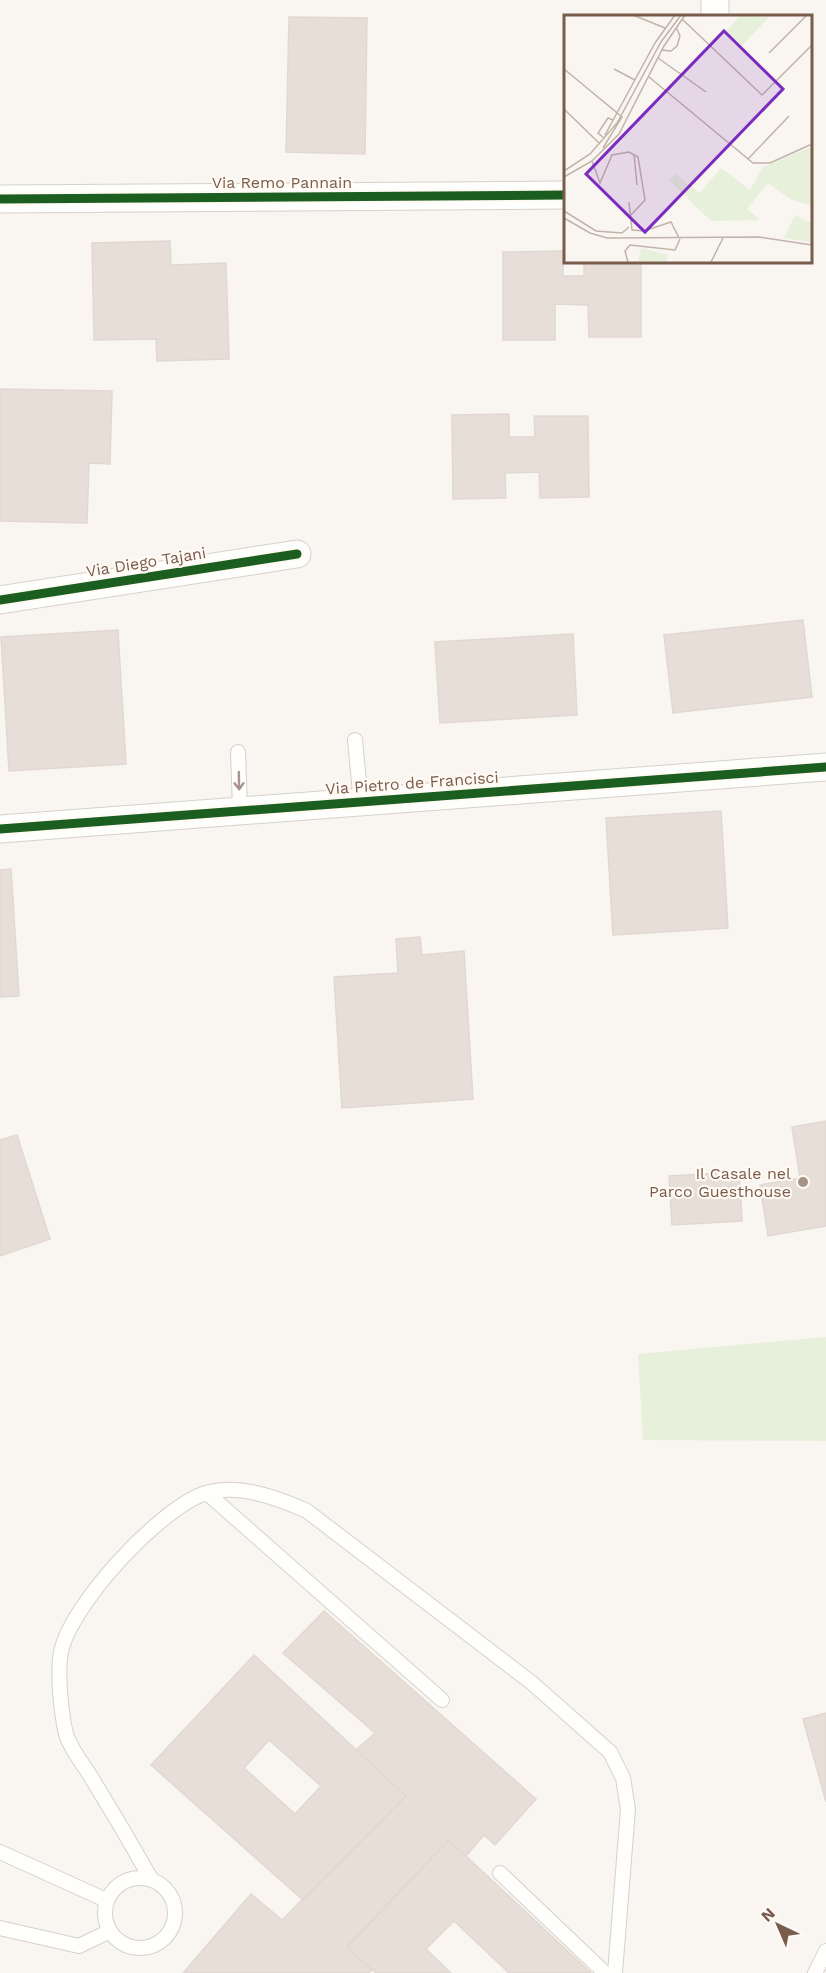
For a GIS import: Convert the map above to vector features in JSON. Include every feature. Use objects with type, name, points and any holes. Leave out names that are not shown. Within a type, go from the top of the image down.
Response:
[{"type":"street","name":"Via Remo Pannain","points":[[0,199],[564,195]]},
{"type":"street","name":"Via Diego Tajani","points":[[0,600],[297,554]]},
{"type":"street","name":"Via Pietro de Francisci","points":[[0,829],[826,766]]},
{"type":"lane","points":[[355,740],[361,803]]},
{"type":"lane","points":[[238,752],[240,809]]},
{"type":"lane","points":[[151,1879],[66,1736],[61,1704],[61,1652],[72,1626],[98,1587],[164,1516],[207,1493],[255,1492],[283,1500],[307,1511],[532,1683],[610,1752],[623,1778],[628,1809],[615,1973]]},
{"type":"lane","points":[[207,1493],[442,1700]]},
{"type":"lane","points":[[0,1852],[106,1900]]},
{"type":"lane","points":[[500,1873],[605,1973]]},
{"type":"lane","points":[[137,1878],[151,1879],[164,1887],[174,1905],[172,1927],[153,1945],[141,1948],[118,1940],[110,1931],[105,1918],[106,1900],[123,1881],[137,1878]]},
{"type":"lane","points":[[0,1928],[79,1946],[110,1931]]},
{"type":"lane","points":[[815,1973],[826,1951]]},
{"type":"green space","points":[[826,1337],[826,1441],[643,1440],[638,1354]]},
{"type":"building","points":[[289,17],[367,18],[365,154],[286,152]]},
{"type":"building","points":[[170,241],[171,265],[226,263],[229,359],[157,361],[156,339],[94,340],[92,243]]},
{"type":"building","points":[[563,251],[563,276],[584,276],[584,262],[641,262],[641,337],[589,337],[588,305],[555,304],[555,340],[503,340],[503,252]]},
{"type":"building","points":[[0,389],[112,391],[110,464],[89,463],[87,523],[0,521]]},
{"type":"building","points":[[509,414],[509,437],[535,437],[534,416],[588,416],[589,497],[540,498],[539,472],[505,473],[506,498],[453,499],[452,415]]},
{"type":"building","points":[[803,620],[812,697],[673,713],[664,635]]},
{"type":"building","points":[[118,630],[126,764],[9,771],[1,637]]},
{"type":"building","points":[[573,634],[577,715],[440,723],[435,642]]},
{"type":"building","points":[[721,811],[728,928],[613,935],[606,818]]},
{"type":"building","points":[[11,869],[19,996],[0,997],[0,870]]},
{"type":"building","points":[[420,937],[422,955],[464,951],[473,1099],[342,1108],[334,977],[398,973],[396,939]]},
{"type":"building","name":"Il Casale nel Parco Guesthouse","points":[[826,1121],[826,1226],[768,1236],[760,1185],[800,1178],[792,1127]]},
{"type":"building","points":[[17,1135],[50,1239],[0,1256],[0,1140]]},
{"type":"building","points":[[739,1172],[742,1221],[672,1225],[669,1176]]},
{"type":"building","points":[[324,1611],[536,1799],[495,1845],[484,1835],[466,1856],[448,1841],[347,1947],[372,1969],[369,1973],[183,1973],[251,1894],[282,1920],[406,1796],[356,1750],[375,1733],[283,1653]]},
{"type":"building","points":[[254,1655],[406,1796],[303,1900],[151,1765]],"holes":[[[269,1740],[321,1786],[295,1814],[244,1768]]]},
{"type":"building","points":[[826,1713],[826,1802],[803,1719]]},
{"type":"building","points":[[448,1841],[591,1973],[509,1973],[454,1921],[426,1949],[451,1973],[376,1973],[347,1947]]},
{"type":"cycle path","points":[[0,199],[564,195]]},
{"type":"cycle path","points":[[0,600],[297,554]]},
{"type":"cycle path","points":[[0,829],[826,767]]},
{"type":"place","name":"Il Casale nel Parco Guesthouse","points":[[803,1182]]}]
